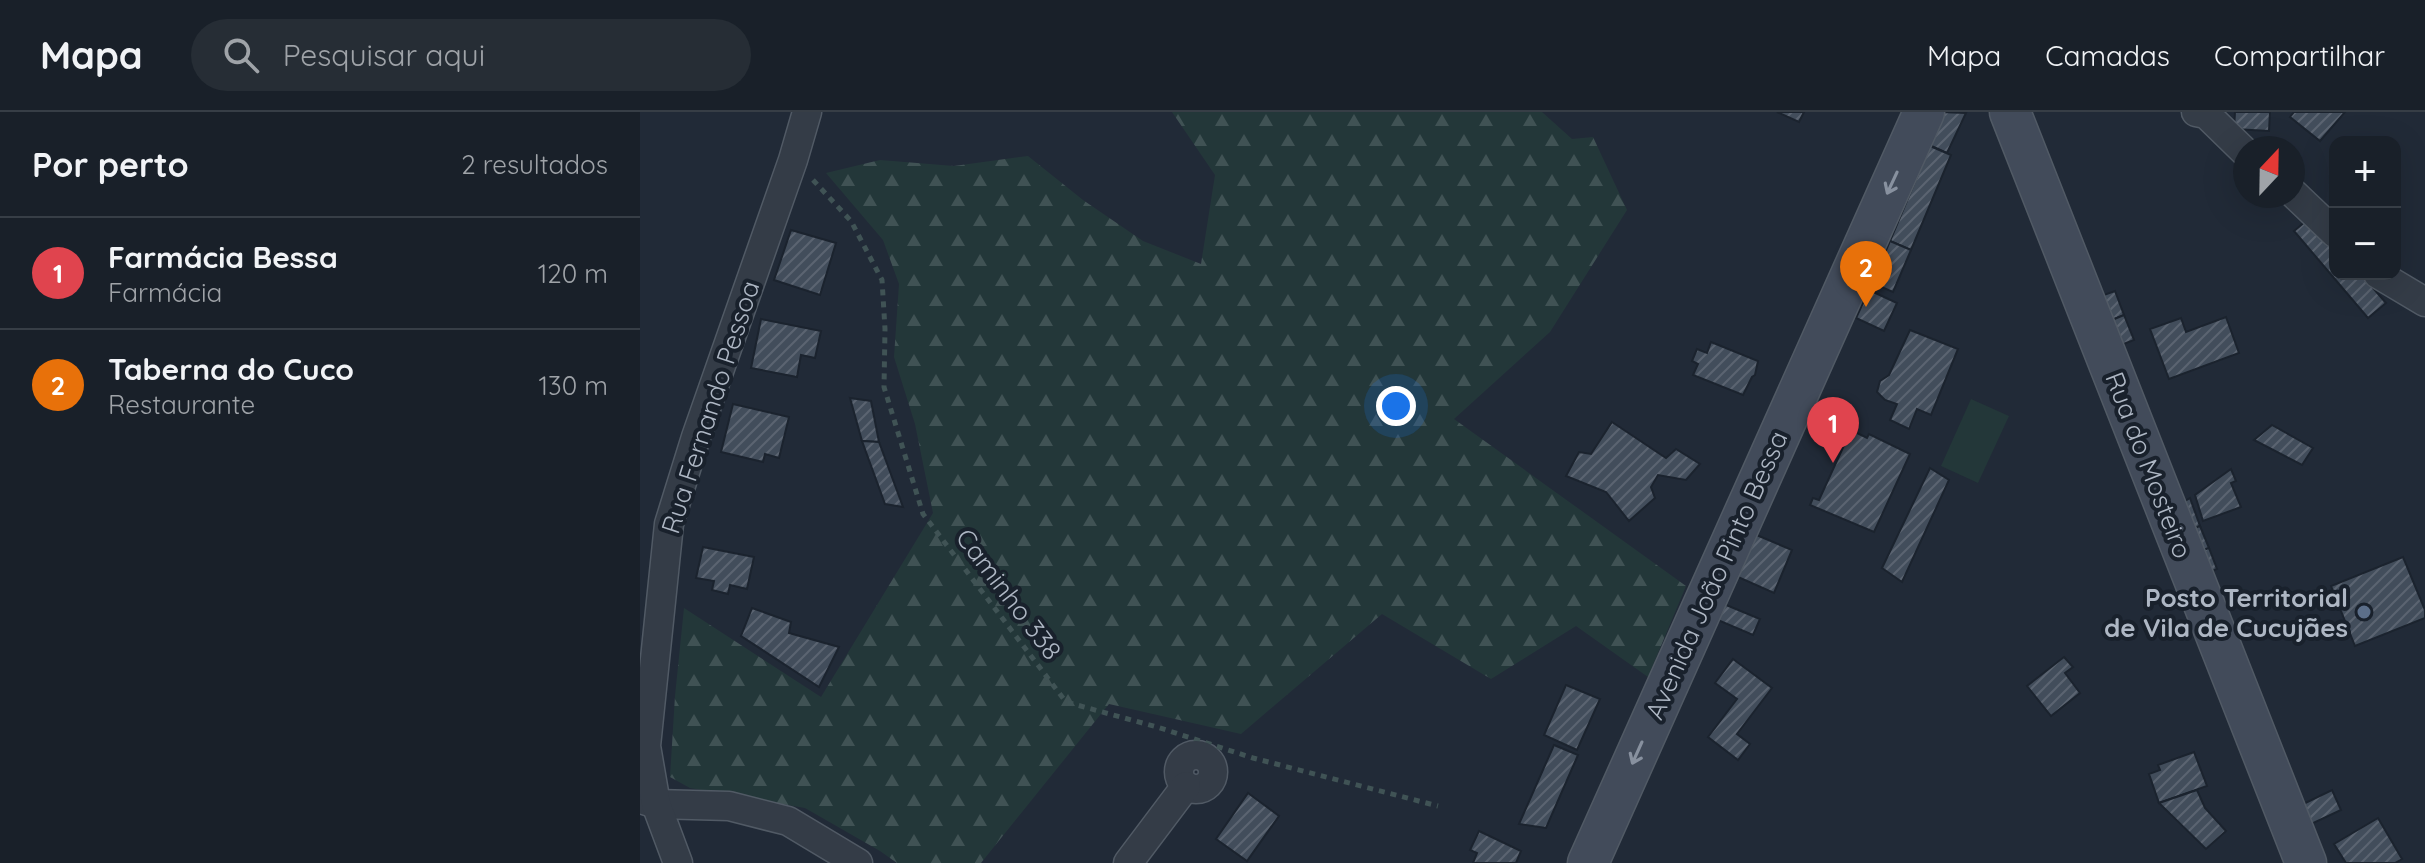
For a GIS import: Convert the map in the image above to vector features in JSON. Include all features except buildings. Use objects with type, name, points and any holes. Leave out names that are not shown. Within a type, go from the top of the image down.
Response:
[{"type":"main road","name":"Avenida João Pinto Bessa","points":[[1588,863],[1924,112]]},
{"type":"main road","name":"Rua do Mosteiro","points":[[2010,112],[2306,863]]},
{"type":"street","name":"Rua Fernando Pessoa","points":[[678,863],[648,802],[646,746],[669,524],[807,112]]},
{"type":"street","points":[[2203,113],[2233,141]]},
{"type":"street","points":[[2305,204],[2329,227]]},
{"type":"street","points":[[2388,280],[2425,302]]},
{"type":"street","points":[[1128,863],[1186,786]]},
{"type":"street","points":[[648,802],[729,806],[788,821],[858,863]]},
{"type":"path","name":"Caminho 338","points":[[793,160],[851,221],[882,280],[884,387],[923,514],[1066,702],[1253,758],[1438,806]]},
{"type":"green space","points":[[1172,112],[1542,112],[1572,139],[1593,137],[1627,210],[1550,332],[1454,419],[1686,586],[1648,677],[1576,626],[1491,679],[1382,614],[1241,734],[1109,704],[981,863],[897,863],[805,808],[690,788],[670,777],[684,608],[821,697],[933,513],[915,424],[894,357],[899,284],[883,240],[826,173],[880,160],[954,166],[1028,156],[1083,200],[1143,241],[1201,264],[1215,175]]},
{"type":"green space","points":[[1971,399],[2009,416],[1978,483],[1941,466]]},
{"type":"place","name":"Taberna do Cuco","points":[[1866,307]]},
{"type":"place","name":"Farmácia Bessa","points":[[1833,463]]},
{"type":"place","name":"Posto Territorial de Vila de Cucujães","points":[[2364,612]]}]
